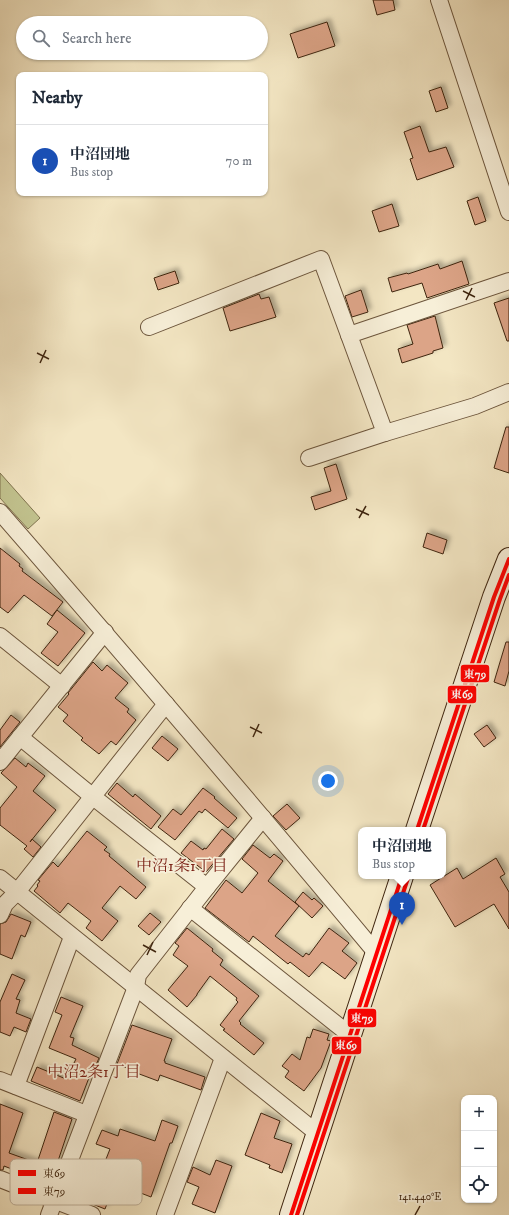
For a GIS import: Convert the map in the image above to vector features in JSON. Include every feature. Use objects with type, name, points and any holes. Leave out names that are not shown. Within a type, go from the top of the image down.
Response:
[{"type":"street","points":[[439,0],[509,212]]},
{"type":"street","points":[[149,327],[321,259],[385,432]]},
{"type":"street","points":[[349,335],[509,281]]},
{"type":"street","points":[[310,458],[385,432],[475,406],[509,392]]},
{"type":"street","points":[[0,512],[105,632],[377,954]]},
{"type":"street","points":[[419,827],[494,597],[509,559]]},
{"type":"street","points":[[1,759],[105,632]]},
{"type":"street","points":[[0,636],[62,686]]},
{"type":"street","points":[[0,915],[4,904],[17,892],[166,704]]},
{"type":"street","points":[[20,737],[206,887]]},
{"type":"street","points":[[69,1159],[136,987],[138,975],[206,887],[263,818]]},
{"type":"street","points":[[0,878],[317,1133]]},
{"type":"street","points":[[291,1215],[401,879]]},
{"type":"street","points":[[190,908],[350,1035]]},
{"type":"street","points":[[16,1086],[72,937]]},
{"type":"street","points":[[165,1215],[223,1058]]},
{"type":"street","points":[[0,1080],[86,1114]]},
{"type":"street","points":[[0,1179],[10,1183]]},
{"type":"street","points":[[49,1215],[52,1205]]},
{"type":"street","points":[[67,1205],[92,1215]]},
{"type":"green space","points":[[0,473],[40,518],[28,529],[0,498]]},
{"type":"building","points":[[373,0],[393,0],[395,10],[377,15]]},
{"type":"building","points":[[327,22],[335,46],[298,58],[290,34]]},
{"type":"building","points":[[441,87],[448,108],[436,112],[429,91]]},
{"type":"building","points":[[420,126],[429,152],[446,147],[454,167],[417,180],[410,159],[413,158],[404,132]]},
{"type":"building","points":[[478,197],[486,221],[475,225],[467,201]]},
{"type":"building","points":[[392,204],[399,226],[379,232],[372,211]]},
{"type":"building","points":[[462,261],[469,284],[427,298],[422,283],[392,292],[388,278],[408,274],[438,264],[440,269]]},
{"type":"building","points":[[175,271],[179,283],[158,290],[154,278]]},
{"type":"building","points":[[361,290],[368,312],[352,317],[345,296]]},
{"type":"building","points":[[259,294],[261,299],[269,297],[276,317],[230,331],[223,308]]},
{"type":"building","points":[[509,298],[509,341],[507,341],[494,303]]},
{"type":"building","points":[[435,316],[443,348],[433,351],[433,353],[402,363],[398,349],[413,344],[407,325]]},
{"type":"building","points":[[506,427],[509,427],[509,473],[494,468]]},
{"type":"building","points":[[336,464],[347,499],[315,510],[311,497],[331,491],[324,468]]},
{"type":"building","points":[[427,533],[447,540],[443,554],[423,547]]},
{"type":"building","points":[[0,548],[20,564],[19,566],[23,569],[22,571],[63,602],[52,616],[24,595],[8,613],[0,607]]},
{"type":"building","points":[[57,610],[85,633],[58,666],[41,653],[58,632],[47,624]]},
{"type":"building","points":[[506,642],[509,642],[509,671],[505,686],[494,682]]},
{"type":"building","points":[[93,662],[102,671],[107,665],[128,683],[115,698],[129,709],[127,712],[136,720],[116,745],[111,741],[99,754],[81,740],[83,738],[63,721],[68,715],[58,707]]},
{"type":"building","points":[[11,715],[20,722],[0,747],[0,730]]},
{"type":"building","points":[[487,725],[496,738],[484,747],[474,734]]},
{"type":"building","points":[[162,736],[178,749],[168,761],[152,748]]},
{"type":"building","points":[[15,758],[26,767],[28,763],[45,776],[33,791],[56,810],[32,839],[41,847],[33,857],[24,849],[27,846],[0,825],[0,808],[17,787],[1,773]]},
{"type":"building","points":[[117,783],[133,797],[135,794],[161,816],[151,829],[108,794]]},
{"type":"building","points":[[203,788],[237,818],[228,828],[205,809],[202,813],[199,811],[175,840],[158,827],[173,809],[181,815]]},
{"type":"building","points":[[287,804],[300,818],[286,830],[273,816]]},
{"type":"building","points":[[222,829],[234,839],[206,872],[181,853],[191,841],[203,850],[204,848],[206,849]]},
{"type":"building","points":[[87,831],[107,847],[104,850],[110,854],[109,856],[146,887],[136,899],[120,886],[102,908],[118,921],[102,941],[86,928],[91,921],[68,903],[60,913],[34,891],[40,881],[38,880],[53,862],[58,867]]},
{"type":"building","points":[[253,845],[270,858],[274,854],[283,861],[268,881],[299,906],[275,936],[303,957],[306,953],[309,955],[329,928],[349,943],[342,951],[357,963],[345,979],[322,962],[309,977],[290,962],[288,964],[253,936],[249,942],[205,908],[226,880],[242,893],[258,873],[242,859]]},
{"type":"building","points":[[496,858],[505,874],[500,877],[509,892],[509,929],[494,904],[455,927],[430,885],[440,879],[446,879],[446,875],[457,868],[463,879]]},
{"type":"building","points":[[303,892],[312,900],[314,898],[323,906],[312,918],[295,902]]},
{"type":"building","points":[[150,913],[161,922],[149,935],[138,926]]},
{"type":"building","points":[[11,914],[31,922],[25,937],[21,935],[12,959],[0,954],[0,924],[6,922]]},
{"type":"building","points":[[187,928],[213,949],[212,951],[223,960],[220,965],[259,996],[239,1021],[241,1023],[240,1024],[264,1043],[254,1055],[223,1030],[225,1029],[220,1025],[238,1002],[236,1000],[237,998],[210,976],[187,1007],[168,990],[188,966],[173,955],[179,946],[175,943]]},
{"type":"building","points":[[12,974],[25,980],[16,999],[20,1000],[16,1013],[31,1019],[26,1032],[14,1027],[10,1036],[0,1032],[0,1002]]},
{"type":"building","points":[[61,997],[83,1006],[70,1037],[74,1038],[72,1045],[99,1058],[94,1070],[92,1070],[80,1101],[31,1081],[37,1067],[66,1079],[76,1059],[49,1048],[62,1015],[55,1012]]},
{"type":"building","points":[[132,1025],[172,1039],[164,1061],[165,1063],[205,1077],[201,1090],[160,1075],[158,1081],[117,1064]]},
{"type":"building","points":[[313,1029],[329,1034],[327,1040],[331,1041],[321,1068],[304,1091],[285,1077],[289,1071],[282,1066],[292,1054],[300,1060],[307,1037],[310,1038]]},
{"type":"building","points":[[0,1104],[23,1113],[9,1153],[26,1159],[10,1159],[10,1168],[4,1166],[3,1170],[0,1170]]},
{"type":"building","points":[[54,1112],[72,1119],[59,1159],[38,1159]]},
{"type":"building","points":[[261,1113],[280,1121],[274,1138],[292,1144],[282,1173],[269,1168],[270,1165],[245,1155]]},
{"type":"building","points":[[162,1120],[178,1126],[172,1143],[170,1143],[151,1197],[142,1194],[142,1159],[106,1159],[110,1149],[96,1144],[102,1130],[118,1136],[120,1129],[155,1141]]},
{"type":"building","points":[[216,1160],[232,1166],[215,1213],[192,1204],[199,1187],[187,1182],[193,1167],[210,1175]]},
{"type":"building","points":[[95,1205],[107,1205],[105,1209]]},
{"type":"transit line","name":"東69","points":[[418,827],[494,597],[509,559]]},
{"type":"transit line","name":"東79","points":[[424,827],[509,575]]},
{"type":"transit line","name":"東69","points":[[291,1215],[401,879]]},
{"type":"transit line","name":"東79","points":[[297,1215],[408,879]]},
{"type":"place","name":"中沼団地","points":[[402,925]]},
{"type":"district","name":"中沼1条1丁目","points":[[182,865]]},
{"type":"district","name":"中沼2条1丁目","points":[[94,1071]]}]
